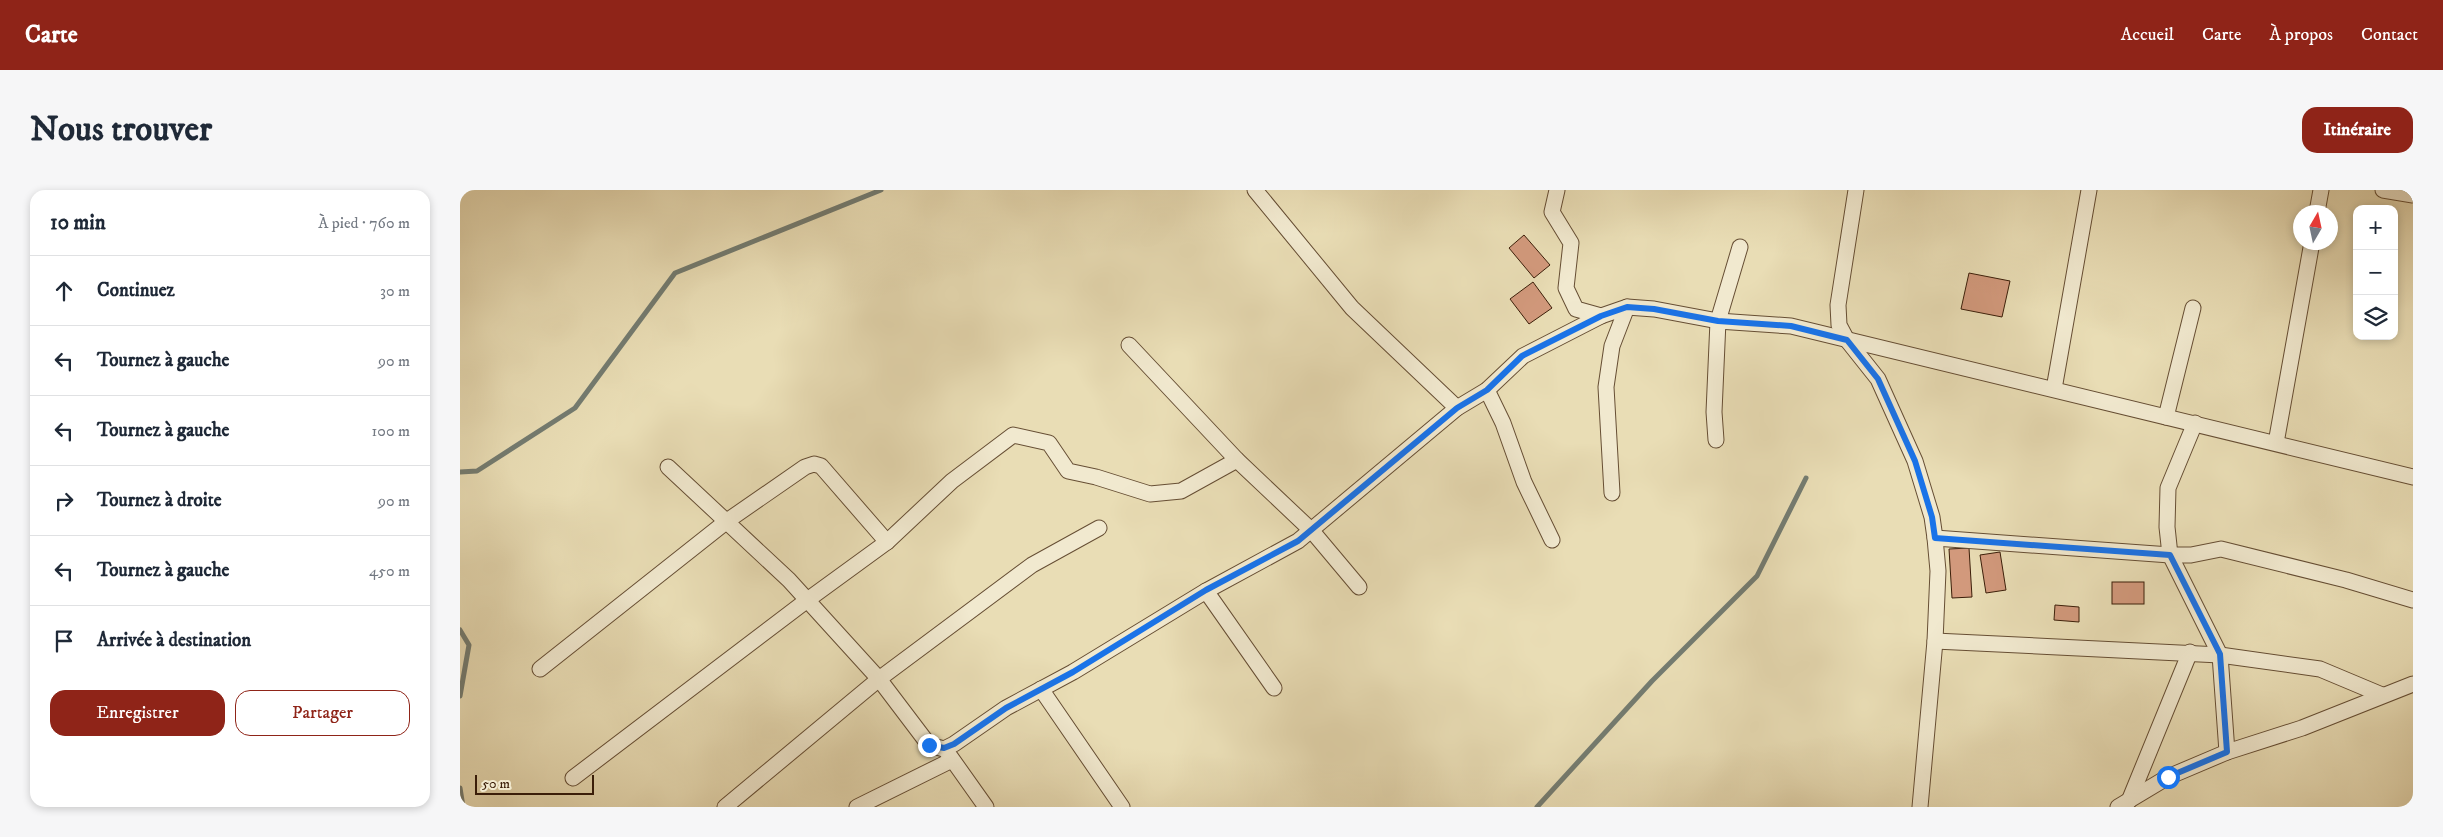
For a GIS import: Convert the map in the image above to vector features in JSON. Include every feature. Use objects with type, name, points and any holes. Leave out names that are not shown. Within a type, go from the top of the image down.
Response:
[{"type":"street","points":[[1255,190],[1352,308],[1457,408]]},
{"type":"street","points":[[1557,190],[1552,212],[1571,243],[1566,288],[1576,309],[1601,316]]},
{"type":"street","points":[[1856,190],[1838,305],[1839,325],[1847,340],[1878,379],[1915,461],[1932,517],[1935,538],[1938,571],[1935,641],[1920,807]]},
{"type":"street","points":[[2054,389],[2089,190]]},
{"type":"street","points":[[2318,205],[2321,190]]},
{"type":"street","points":[[2382,190],[2413,195]]},
{"type":"street","points":[[1716,440],[1714,412],[1718,321],[1740,246]]},
{"type":"street","points":[[2276,443],[2311,250]]},
{"type":"street","points":[[1612,493],[1606,386],[1612,346],[1627,307]]},
{"type":"street","points":[[857,807],[874,803],[948,754],[954,744],[1006,708],[1041,690],[1206,590],[1298,541],[1457,408],[1487,390],[1522,356],[1601,316],[1627,307],[1654,309],[1718,321],[1791,326],[2195,423],[2413,478]]},
{"type":"street","points":[[2166,417],[2192,308]]},
{"type":"street","points":[[1129,345],[1237,460],[1312,531],[1359,587]]},
{"type":"street","points":[[1487,390],[1503,423],[1524,482],[1552,540]]},
{"type":"street","points":[[2195,423],[2168,488],[2167,527],[2170,555],[2220,654],[2227,752]]},
{"type":"street","points":[[573,778],[806,600],[887,542],[952,481],[1013,435],[1049,443],[1068,471],[1096,477],[1150,494],[1181,491],[1237,460]]},
{"type":"street","points":[[540,668],[727,521],[805,467],[814,464],[821,466],[887,542]]},
{"type":"street","points":[[668,467],[789,580],[879,679],[929,745],[948,754],[986,807]]},
{"type":"street","points":[[725,807],[879,679],[1032,565],[1099,528]]},
{"type":"street","points":[[1935,538],[2170,555],[2191,555],[2221,549],[2346,580],[2413,600]]},
{"type":"street","points":[[1206,590],[1274,688]]},
{"type":"street","points":[[1935,641],[2220,654],[2320,669],[2382,695]]},
{"type":"street","points":[[2123,804],[2190,652]]},
{"type":"street","points":[[2123,804],[2168,777],[2227,752],[2302,728],[2413,684]]},
{"type":"street","points":[[1041,690],[1122,807]]},
{"type":"building","points":[[1524,235],[1550,265],[1534,278],[1509,248]]},
{"type":"building","points":[[1969,273],[2010,281],[2002,317],[1961,309]]},
{"type":"building","points":[[1533,282],[1552,308],[1529,324],[1510,299]]},
{"type":"building","points":[[1969,548],[1972,597],[1952,598],[1949,549]]},
{"type":"building","points":[[2000,552],[2006,590],[1986,593],[1980,555]]},
{"type":"building","points":[[2112,582],[2144,582],[2144,604],[2112,604]]},
{"type":"building","points":[[2055,605],[2079,607],[2079,622],[2054,620]]},
{"type":"waterway","points":[[460,472],[477,471],[575,408],[675,273],[881,190]]},
{"type":"waterway","points":[[1537,807],[1652,681],[1757,576],[1806,478]]},
{"type":"waterway","points":[[460,630],[469,645],[460,696]]},
{"type":"waterway","points":[[460,788],[463,807]]},
{"type":"route","points":[[929,745],[944,748],[954,744],[1006,708],[1073,672],[1206,590],[1298,541],[1457,408],[1487,390],[1522,356],[1601,316],[1627,307],[1654,309],[1718,321],[1791,326],[1847,340],[1878,379],[1915,461],[1932,517],[1935,538],[2170,555],[2220,654],[2227,752],[2168,777]]}]
